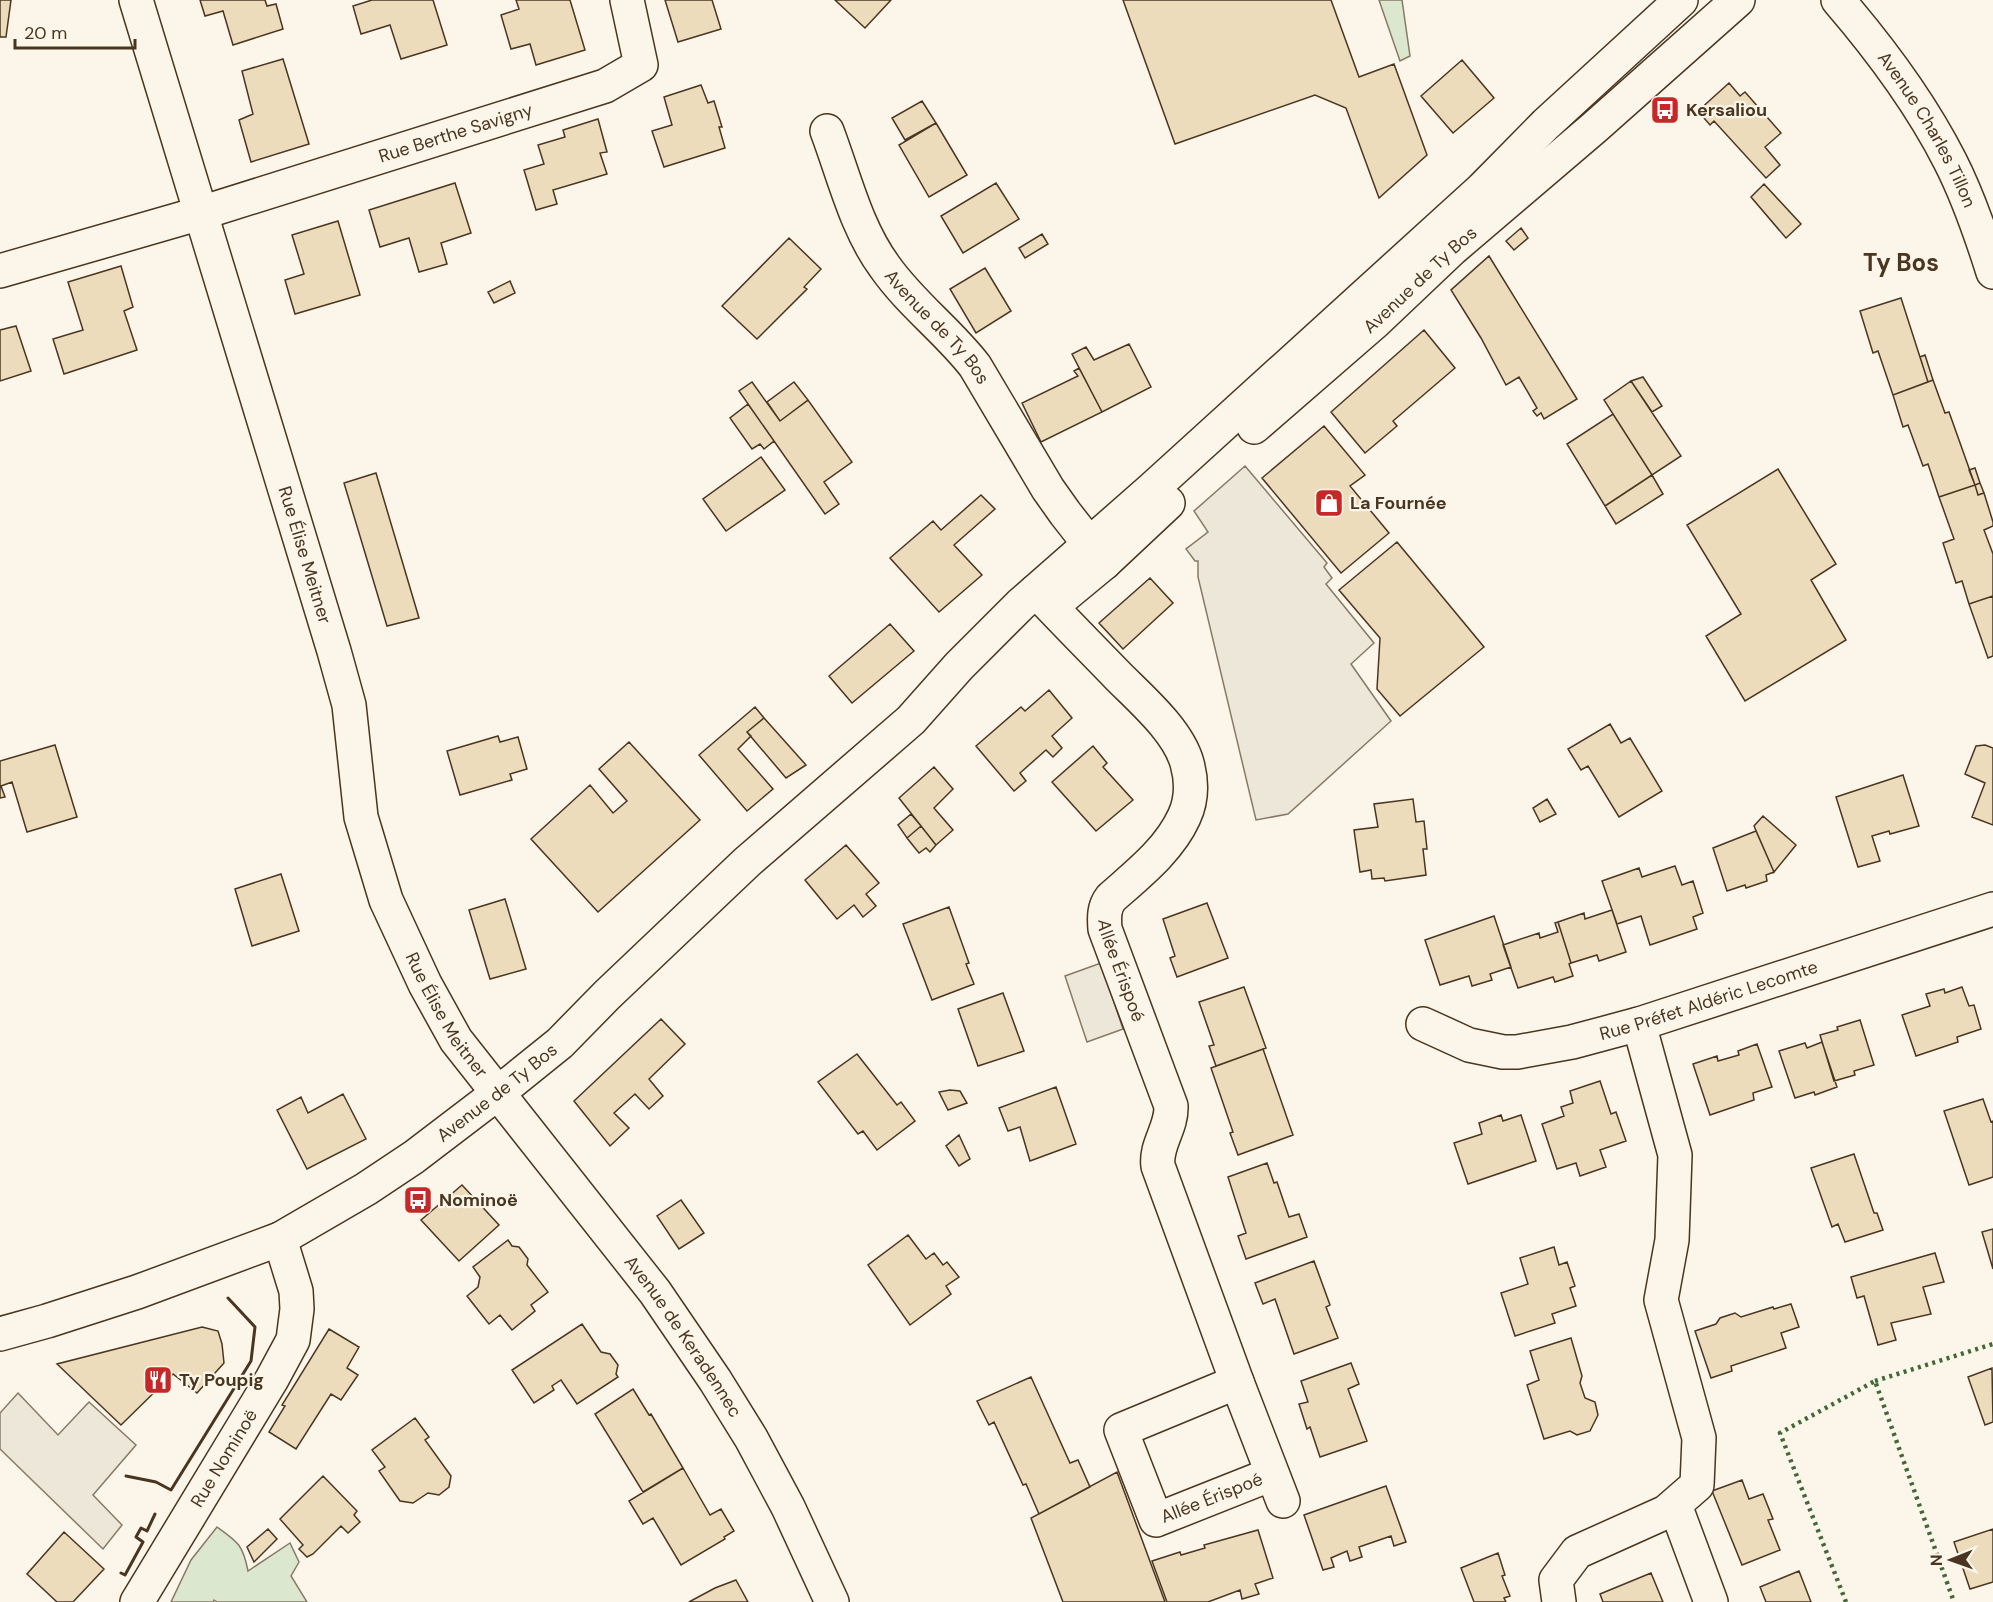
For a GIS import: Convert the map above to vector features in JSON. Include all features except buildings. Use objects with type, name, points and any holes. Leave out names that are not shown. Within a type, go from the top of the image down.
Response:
[{"type":"street","name":"Rue Élise Meitner","points":[[135,0],[283,479],[349,705],[361,817],[386,900],[425,984],[456,1040],[498,1093]]},
{"type":"street","name":"Rue Berthe Savigny","points":[[201,213],[605,86],[641,64],[627,0]]},
{"type":"street","name":"Avenue de Ty Bos","points":[[1096,553],[1161,481],[1482,189],[1546,124],[1681,0]]},
{"type":"street","name":"Avenue de Ty Bos","points":[[0,1334],[137,1292],[280,1239],[366,1189],[414,1157],[498,1093],[560,1043],[607,995],[747,862],[911,720],[959,666],[1020,604],[1043,599],[1096,553],[1181,492],[1375,322],[1452,249],[1595,127],[1738,0]]},
{"type":"street","name":"Avenue Charles Tillon","points":[[1838,0],[1866,32],[1906,86],[1930,125],[1965,194],[1993,272]]},
{"type":"street","name":"Avenue de Ty Bos","points":[[827,130],[873,249],[896,282],[961,348],[975,366],[1048,489],[1096,553]]},
{"type":"street","points":[[0,272],[201,213]]},
{"type":"street","name":"Allée Érispoé","points":[[1043,599],[1150,708],[1176,741],[1187,762],[1190,792],[1184,816],[1160,853],[1111,898],[1107,904],[1105,928],[1171,1107],[1172,1118],[1157,1156],[1158,1166],[1236,1382],[1278,1487],[1156,1520],[1121,1430],[1236,1382]]},
{"type":"street","name":"Rue Préfet Aldéric Lecomte","points":[[1423,1024],[1468,1045],[1487,1049],[1517,1052],[1572,1042],[1639,1024],[1993,909]]},
{"type":"street","points":[[1559,1602],[1556,1580],[1577,1552],[1666,1512],[1697,1485],[1699,1438],[1661,1300],[1672,1240],[1675,1155],[1639,1024]]},
{"type":"street","name":"Avenue de Keradennec","points":[[498,1093],[655,1292],[715,1380],[751,1438],[788,1507],[832,1602]]},
{"type":"street","name":"Rue Nominoë","points":[[137,1602],[272,1379],[293,1340],[297,1309],[296,1290],[280,1239]]},
{"type":"street","points":[[1675,1504],[1711,1602]]},
{"type":"green space","points":[[1379,0],[1402,0],[1410,56],[1400,61]]},
{"type":"green space","points":[[217,1527],[242,1550],[248,1571],[290,1543],[299,1562],[291,1576],[307,1602],[217,1602],[214,1600],[213,1602],[171,1602],[191,1560]]},
{"type":"shaded area","points":[[1245,466],[1327,563],[1324,567],[1332,578],[1326,584],[1374,643],[1351,664],[1391,721],[1288,814],[1256,820],[1198,577],[1198,561],[1195,561],[1186,549],[1208,532],[1194,511]]},
{"type":"shaded area","points":[[1101,963],[1123,1029],[1087,1042],[1065,976]]},
{"type":"shaded area","points":[[18,1393],[58,1435],[89,1402],[136,1445],[93,1495],[122,1525],[103,1549],[0,1449],[0,1413]]},
{"type":"hedge","points":[[1875,1381],[1993,1344]]},
{"type":"hedge","points":[[1846,1602],[1780,1433],[1875,1381],[1954,1602]]},
{"type":"wall","points":[[126,1476],[156,1482],[171,1490],[251,1361],[255,1327],[228,1298]]},
{"type":"wall","points":[[121,1573],[125,1575],[143,1542],[136,1537],[141,1528],[147,1531],[155,1514]]},
{"type":"place","name":"Kersaliou","points":[[1665,110]]},
{"type":"place","name":"La Fournée","points":[[1329,503]]},
{"type":"place","name":"Nominoë","points":[[418,1200]]},
{"type":"place","name":"Ty Poupig","points":[[158,1380]]},
{"type":"district","name":"Ty Bos","points":[[1901,262]]}]
